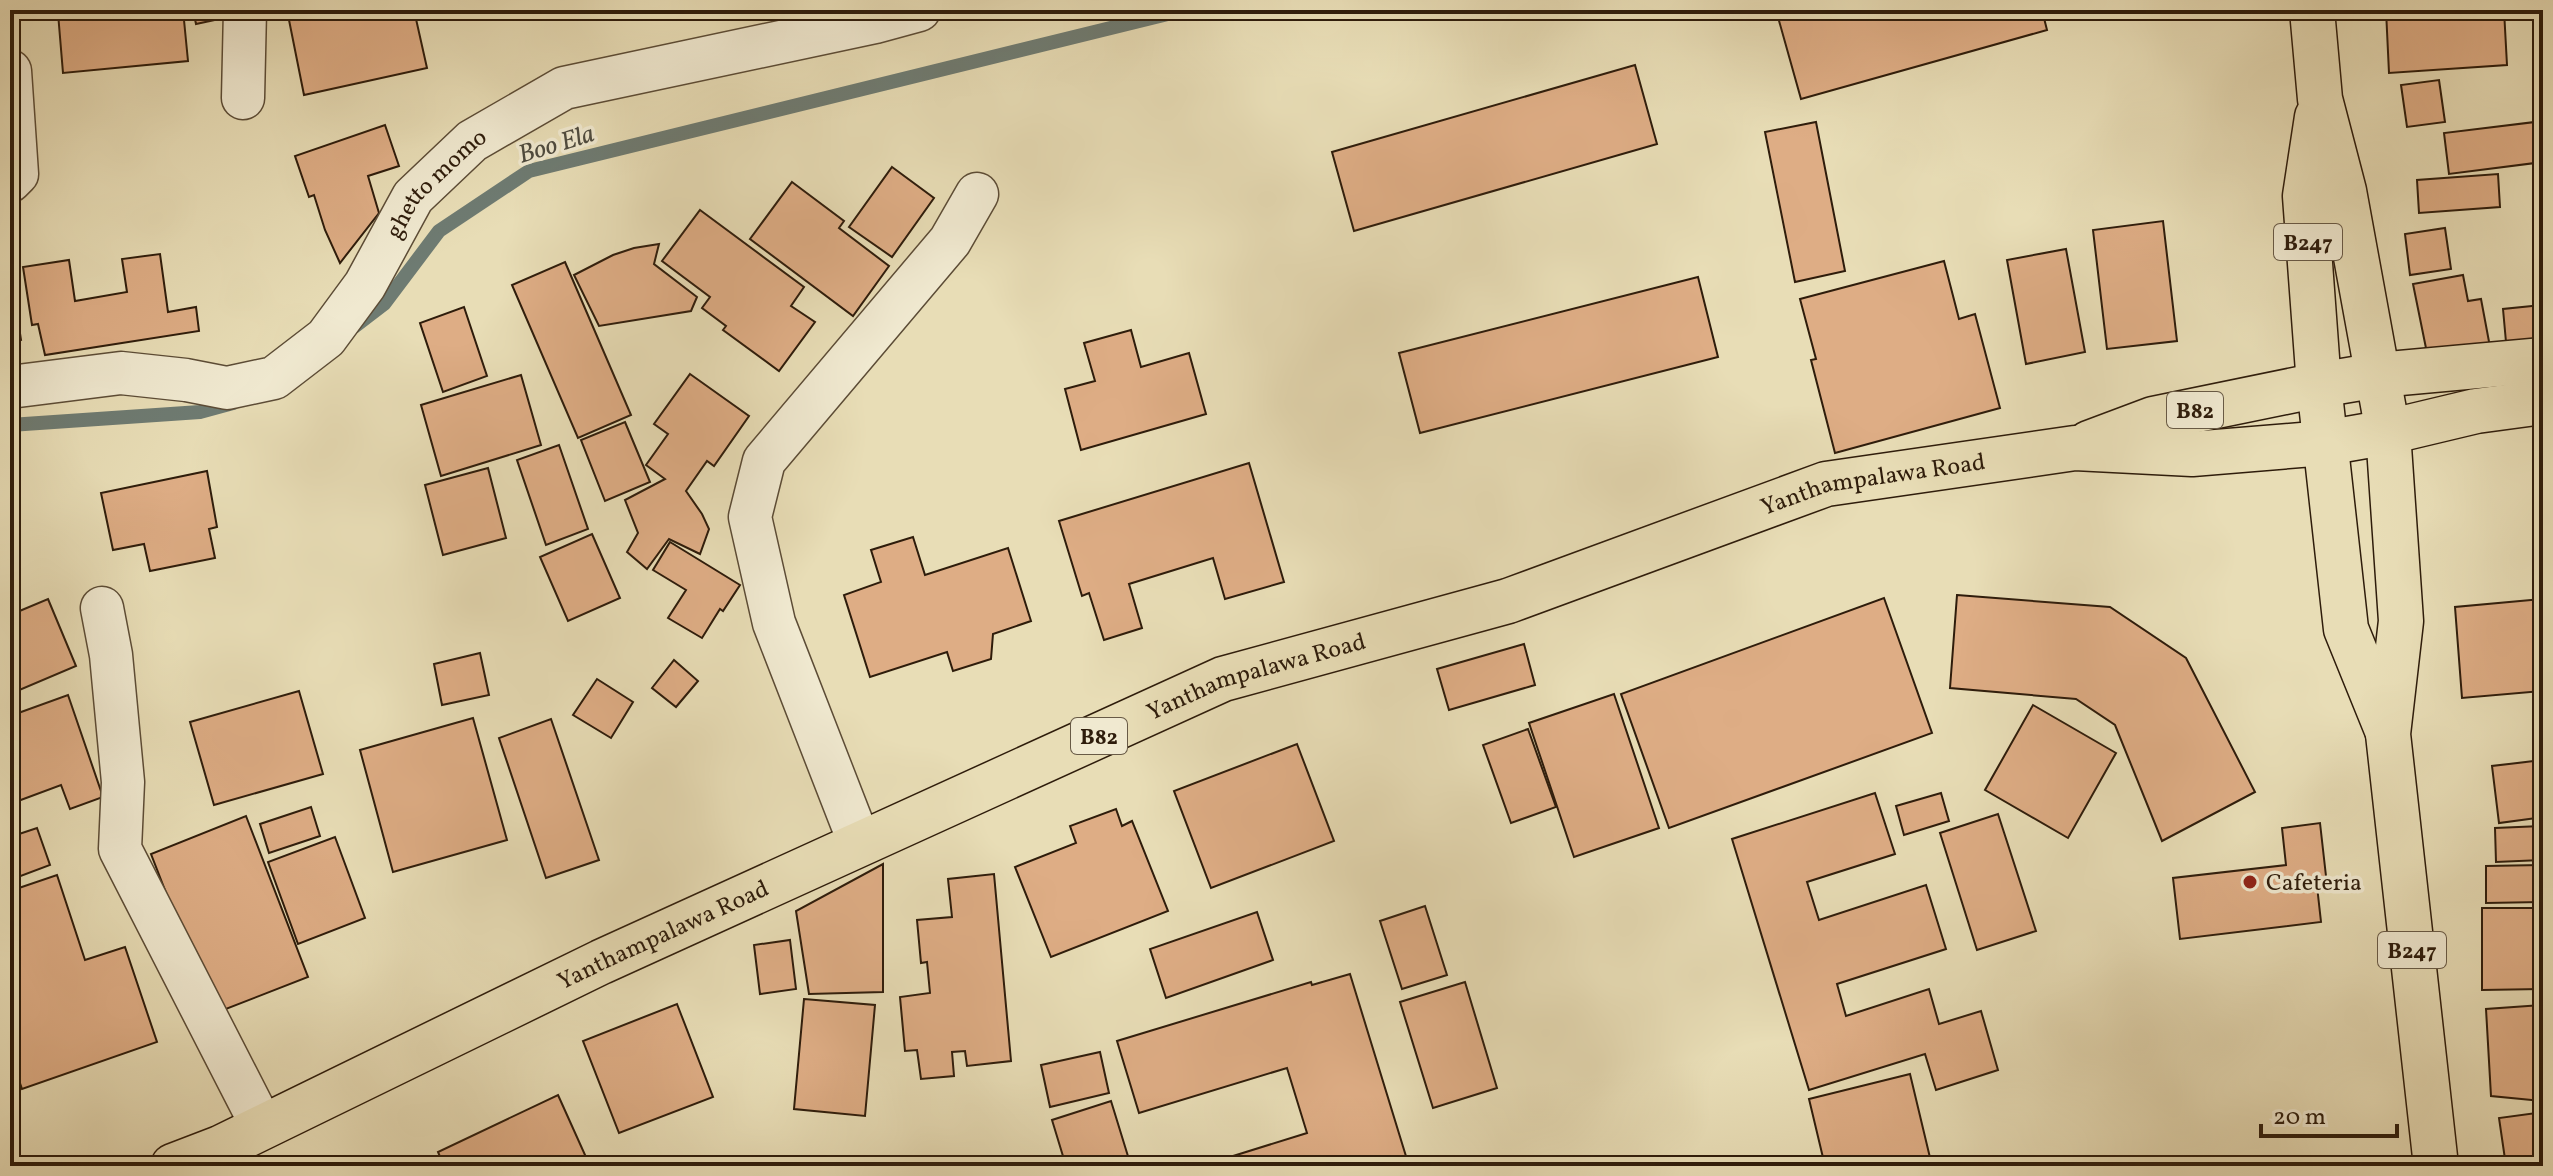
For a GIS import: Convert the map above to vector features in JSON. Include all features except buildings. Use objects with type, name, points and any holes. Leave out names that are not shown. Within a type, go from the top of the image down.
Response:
[{"type":"main road","name":"B247","points":[[2312,10],[2320,99],[2344,191],[2349,380]]},
{"type":"main road","name":"B247","points":[[2320,99],[2305,196],[2349,380]]},
{"type":"main road","name":"B82","points":[[2349,380],[2543,360]]},
{"type":"main road","points":[[2349,380],[2357,438]]},
{"type":"main road","points":[[2349,380],[2357,438]]},
{"type":"main road","name":"Yanthampalawa Road","points":[[2075,448],[2153,419],[2349,380]]},
{"type":"main road","name":"B82","points":[[2357,438],[2476,411],[2543,402]]},
{"type":"main road","name":"B247","points":[[2357,438],[2346,629],[2388,734]]},
{"type":"main road","name":"B247","points":[[2357,438],[2401,621],[2388,734],[2436,1166]]},
{"type":"main road","name":"Yanthampalawa Road","points":[[173,1166],[220,1148],[601,962],[1223,679],[1508,601],[1826,484],[2075,448],[2192,454],[2357,438]]},
{"type":"street","points":[[243,98],[245,10]]},
{"type":"street","name":"ghetto momo","points":[[10,387],[121,373],[227,388],[274,378],[326,338],[365,285],[413,197],[472,141],[564,88],[919,10]]},
{"type":"street","points":[[10,71],[17,174],[10,181]]},
{"type":"street","points":[[860,844],[774,623],[750,517],[764,461],[950,241],[977,194]]},
{"type":"street","points":[[102,608],[111,655],[123,782],[120,849],[262,1126]]},
{"type":"waterway","name":"Boo Ela","points":[[354,327],[384,304],[439,231],[529,171],[1184,10]]},
{"type":"waterway","name":"Boo Ela","points":[[10,425],[200,412],[233,403]]},
{"type":"place","name":"Cafeteria","points":[[2250,882]]}]
